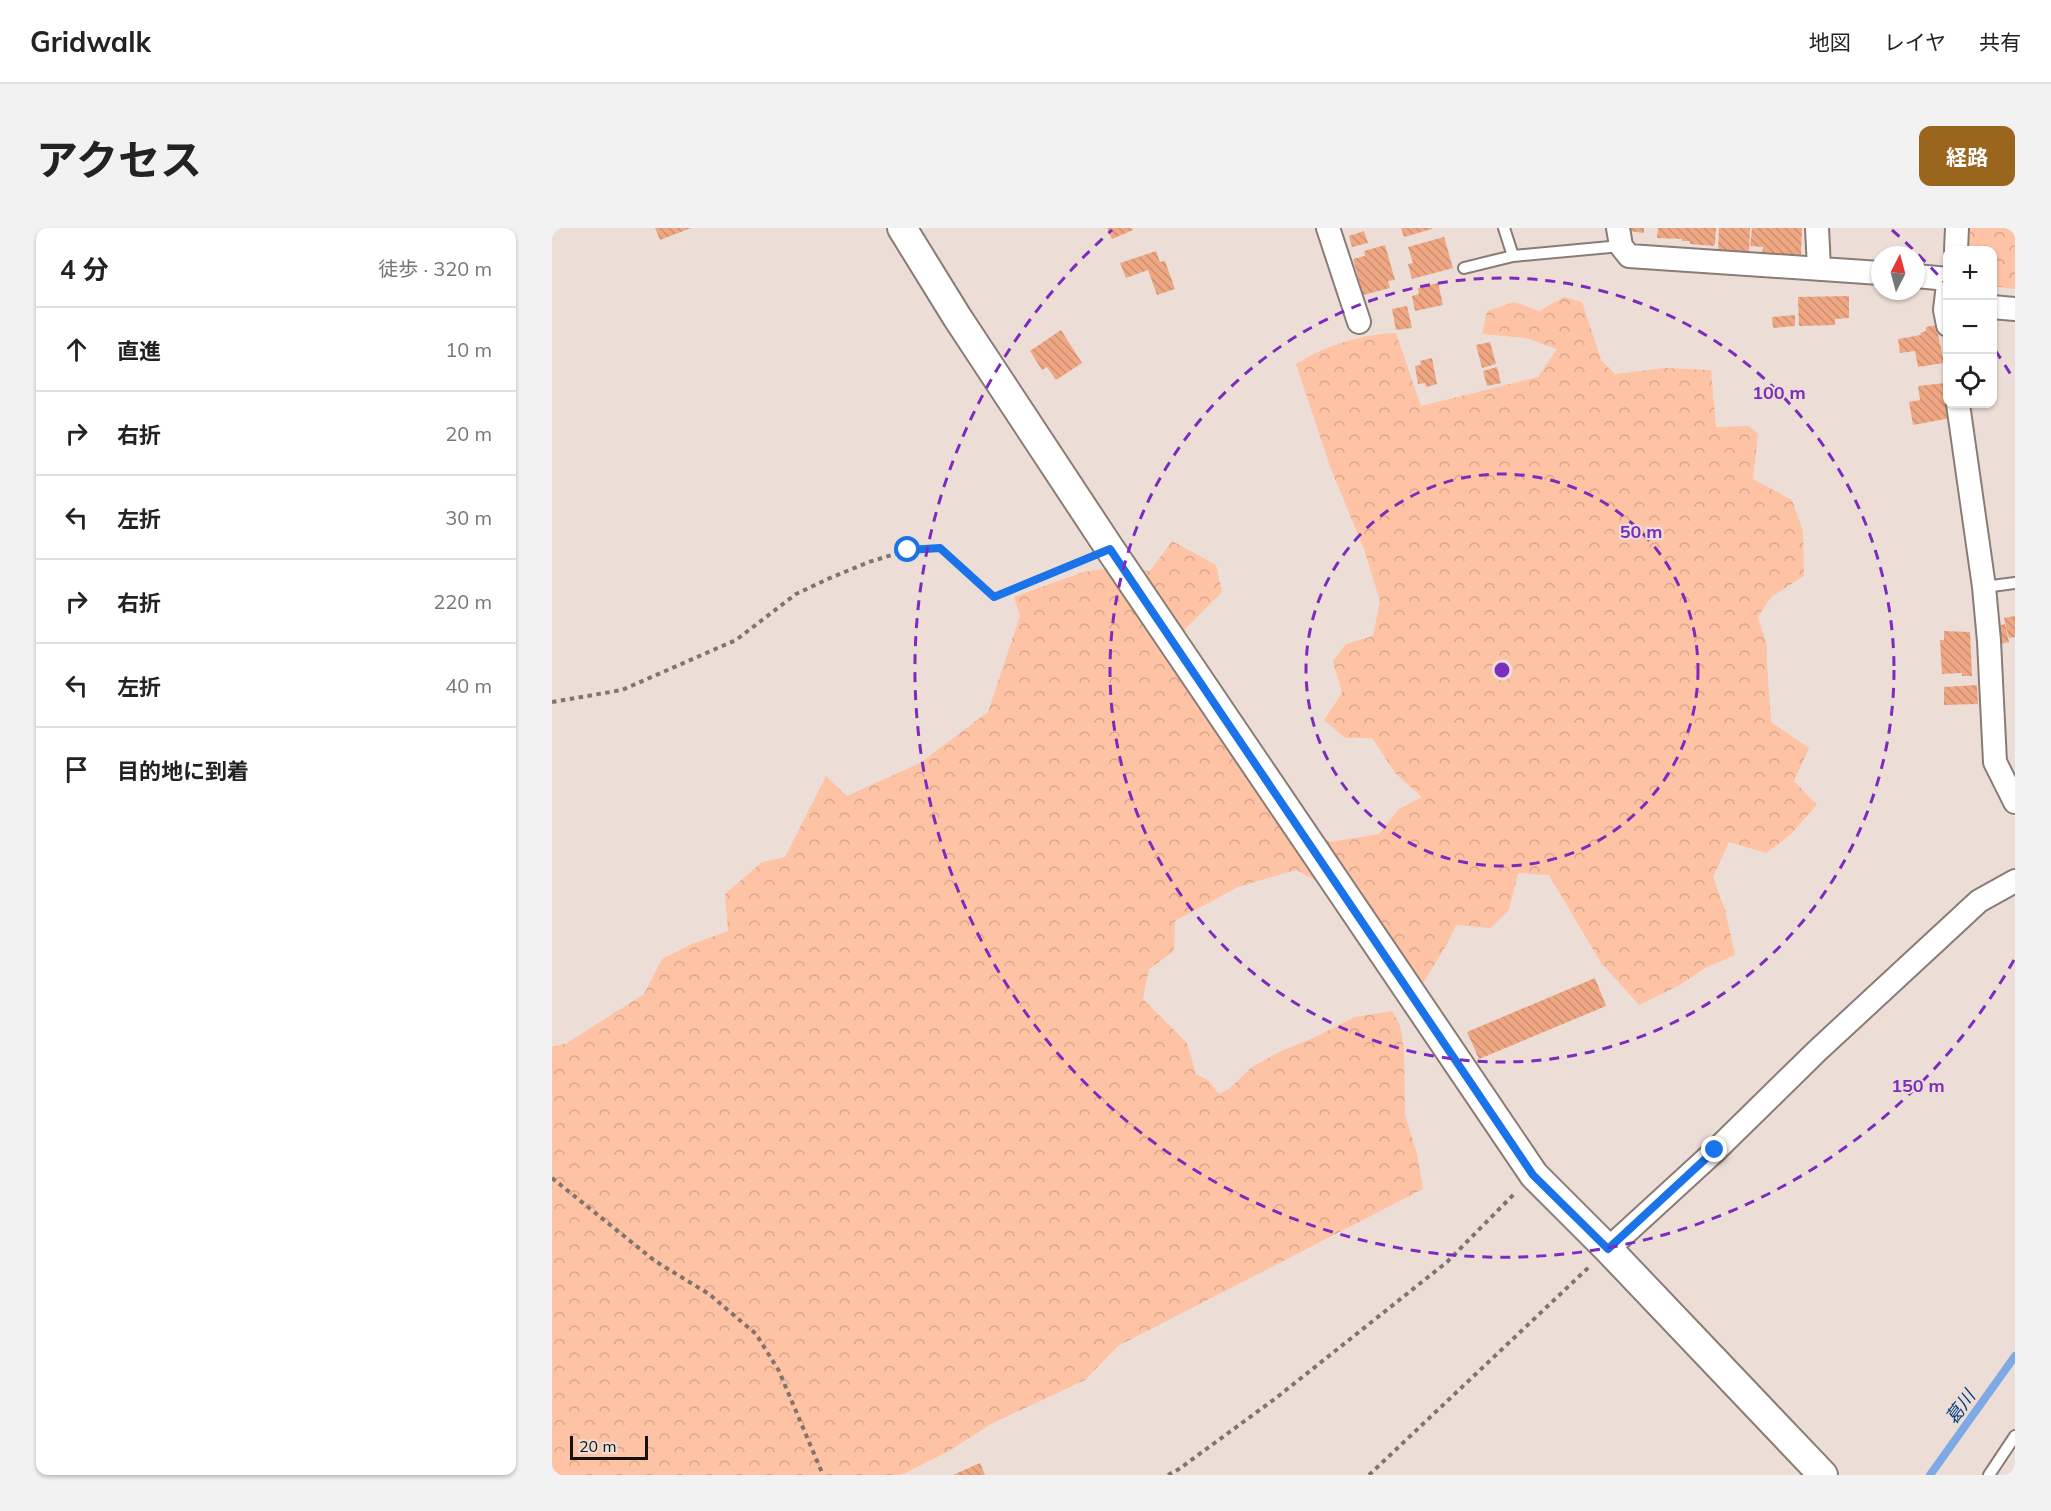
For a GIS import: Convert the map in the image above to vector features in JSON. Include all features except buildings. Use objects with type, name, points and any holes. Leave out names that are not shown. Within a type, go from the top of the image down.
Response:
[{"type":"street","points":[[902,228],[957,317],[1110,549],[1533,1175],[1608,1249],[1823,1475]]},
{"type":"street","points":[[1328,228],[1359,322]]},
{"type":"street","points":[[1817,228],[1819,268]]},
{"type":"street","points":[[1956,246],[1957,228]]},
{"type":"street","points":[[1620,237],[1629,256],[1871,272]]},
{"type":"street","points":[[1925,277],[1943,279]]},
{"type":"street","points":[[1997,307],[2015,309]]},
{"type":"street","points":[[1959,408],[1984,586],[1995,762],[2015,802]]},
{"type":"street","points":[[1608,1249],[1979,901],[2015,881]]},
{"type":"lane","points":[[1504,228],[1513,256]]},
{"type":"lane","points":[[1464,268],[1513,256],[1620,237]]},
{"type":"lane","points":[[1984,586],[2015,583]]},
{"type":"lane","points":[[1989,1475],[2015,1436]]},
{"type":"path","points":[[552,702],[622,690],[736,640],[796,594],[869,562],[908,550],[940,548],[994,597],[1110,549]]},
{"type":"path","points":[[1168,1475],[1276,1398],[1447,1262],[1533,1175]]},
{"type":"path","points":[[552,1178],[655,1261],[709,1294],[756,1334],[780,1371],[823,1475]]},
{"type":"path","points":[[1369,1475],[1608,1249]]},
{"type":"green space","points":[[1968,228],[2015,228],[2015,289],[1997,287],[1997,246],[1966,246]]},
{"type":"green space","points":[[1564,297],[1582,302],[1601,360],[1615,374],[1665,368],[1711,370],[1716,427],[1749,426],[1758,434],[1753,479],[1792,500],[1803,531],[1804,576],[1771,597],[1758,617],[1767,646],[1771,722],[1809,748],[1794,781],[1817,805],[1790,835],[1766,853],[1729,842],[1713,877],[1725,910],[1735,955],[1705,968],[1680,985],[1639,1005],[1601,963],[1549,875],[1518,873],[1509,910],[1491,928],[1456,925],[1422,985],[1395,984],[1372,962],[1358,931],[1320,883],[1296,870],[1238,887],[1175,921],[1174,951],[1149,969],[1143,999],[1187,1043],[1196,1074],[1209,1081],[1219,1094],[1229,1089],[1252,1067],[1281,1051],[1355,1017],[1392,1011],[1400,1025],[1404,1049],[1405,1115],[1417,1154],[1423,1189],[1118,1346],[1085,1380],[993,1423],[947,1452],[901,1475],[552,1475],[552,1047],[567,1043],[644,994],[662,959],[692,944],[728,931],[725,894],[762,862],[785,857],[826,776],[847,796],[920,763],[988,712],[1020,616],[1014,597],[1083,572],[1104,569],[1150,571],[1172,541],[1216,565],[1222,592],[1185,629],[1173,669],[1218,726],[1266,801],[1330,842],[1379,834],[1399,809],[1422,797],[1396,774],[1372,738],[1345,738],[1324,720],[1342,693],[1333,661],[1346,644],[1373,636],[1380,601],[1364,549],[1331,469],[1296,364],[1344,342],[1396,333],[1421,406],[1538,377],[1557,349],[1526,338],[1482,334],[1487,311],[1514,302],[1539,311]]},
{"type":"waterway","name":"葛川","points":[[1930,1475],[2015,1356]]},
{"type":"route","points":[[908,550],[940,548],[994,597],[1110,549],[1533,1175],[1608,1249],[1715,1150]]}]
